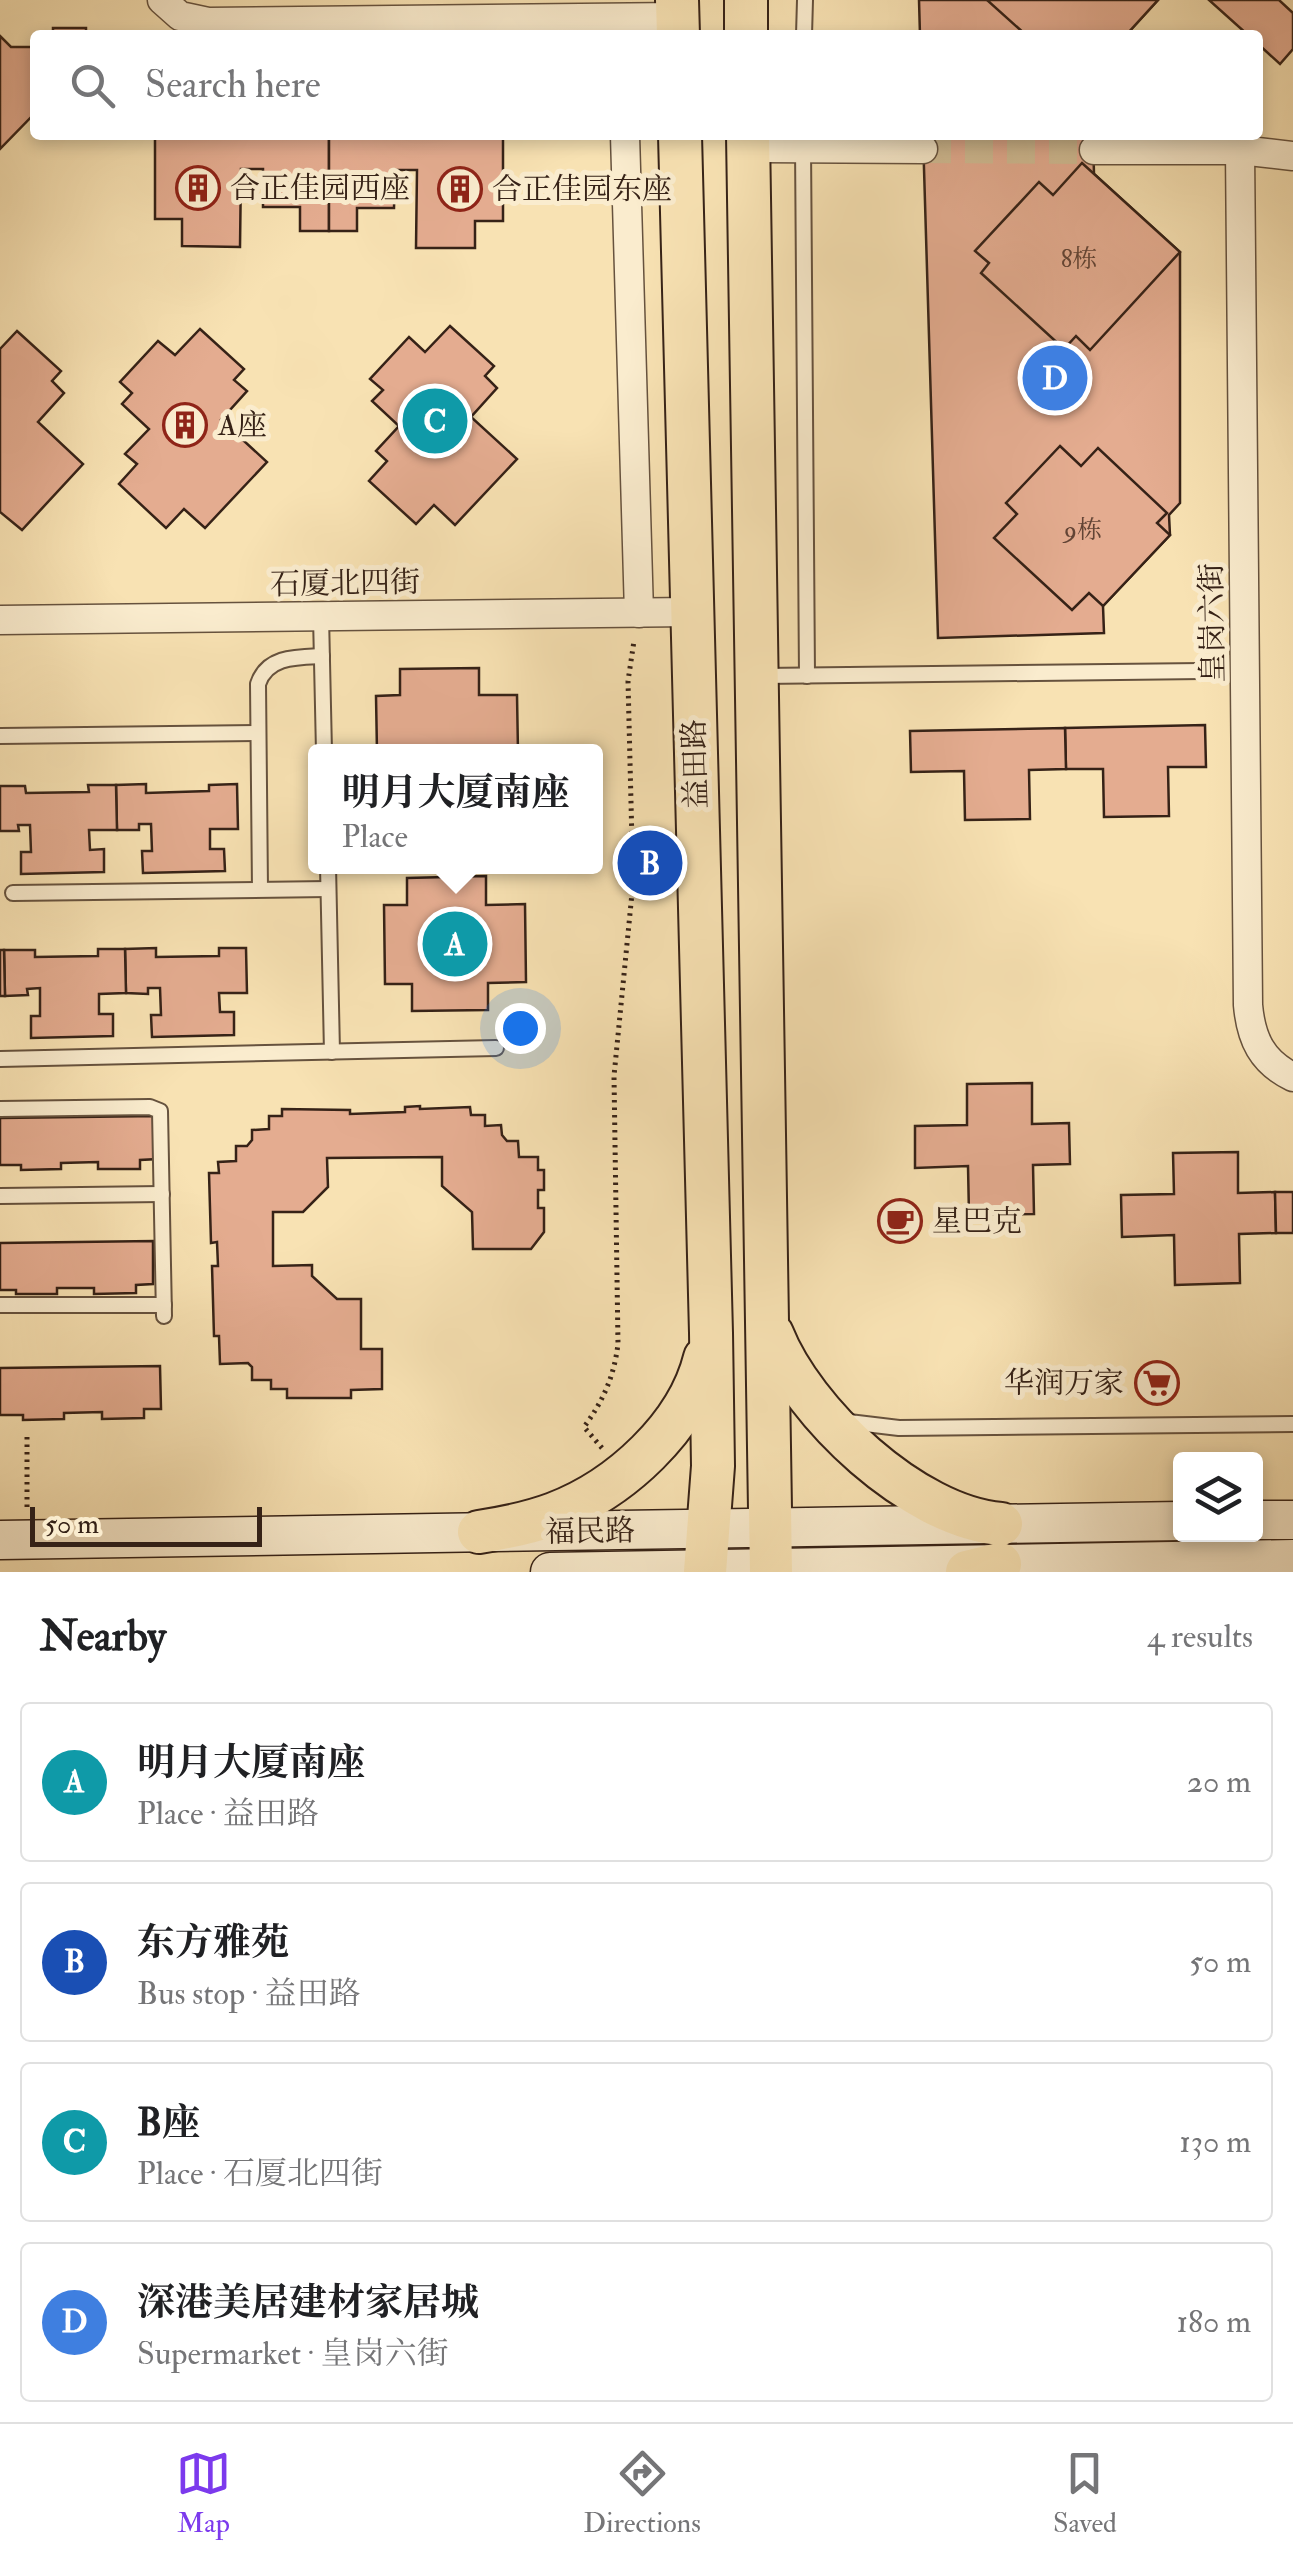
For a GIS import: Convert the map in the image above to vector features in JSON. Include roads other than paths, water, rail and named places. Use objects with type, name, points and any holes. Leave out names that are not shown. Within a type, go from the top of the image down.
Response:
[{"type":"main road","points":[[746,0],[746,30]]},
{"type":"main road","name":"益田路","points":[[680,140],[710,1333],[712,1466],[706,1557]]},
{"type":"main road","name":"益田路","points":[[748,142],[771,1556]]},
{"type":"main road","points":[[768,1320],[789,1368],[858,1448],[909,1490],[964,1517],[989,1553]]},
{"type":"main road","points":[[479,1532],[518,1526],[558,1513],[628,1470],[661,1438],[687,1401],[702,1370],[710,1333]]},
{"type":"main road","points":[[1263,1520],[1293,1520]]},
{"type":"main road","name":"福民路","points":[[989,1553],[1173,1522]]},
{"type":"main road","name":"福民路","points":[[13,1540],[479,1532],[706,1557]]},
{"type":"main road","name":"福民路","points":[[550,1572],[706,1557],[989,1553],[1293,1559]]},
{"type":"street","points":[[162,0],[180,16],[208,22],[678,17]]},
{"type":"street","points":[[625,140],[639,613]]},
{"type":"street","points":[[748,142],[923,149]]},
{"type":"street","points":[[1094,150],[1240,150],[1293,156]]},
{"type":"street","name":"皇岗六街","points":[[1240,150],[1248,1005],[1250,1026],[1263,1056],[1293,1077]]},
{"type":"street","name":"石厦北四街","points":[[0,620],[690,612]]},
{"type":"lane","points":[[804,30],[805,0]]},
{"type":"lane","points":[[803,142],[808,676]]},
{"type":"lane","points":[[322,616],[324,744]]},
{"type":"lane","points":[[260,889],[257,691],[265,670],[285,659],[322,656]]},
{"type":"lane","points":[[757,676],[1203,670]]},
{"type":"lane","points":[[0,736],[258,733]]},
{"type":"lane","points":[[328,874],[332,1052]]},
{"type":"lane","points":[[13,893],[328,889]]},
{"type":"lane","points":[[0,1060],[496,1048]]},
{"type":"lane","points":[[0,1109],[158,1108],[162,1115],[164,1311],[0,1305]]},
{"type":"lane","points":[[0,1196],[162,1194]]},
{"type":"lane","points":[[822,1409],[851,1423],[898,1428],[1293,1424]]},
{"type":"tunnel","points":[[923,149],[1094,150]]},
{"type":"place","name":"合正佳园西座","points":[[198,188]]},
{"type":"place","name":"合正佳园东座","points":[[460,189]]},
{"type":"place","name":"深港美居建材家居城","points":[[1055,378]]},
{"type":"place","name":"B座","points":[[435,421]]},
{"type":"place","name":"A座","points":[[185,425]]},
{"type":"place","name":"东方雅苑","points":[[650,863]]},
{"type":"place","name":"明月大厦南座","points":[[455,944]]},
{"type":"place","name":"星巴克","points":[[900,1221]]},
{"type":"place","name":"华润万家","points":[[1157,1383]]}]
